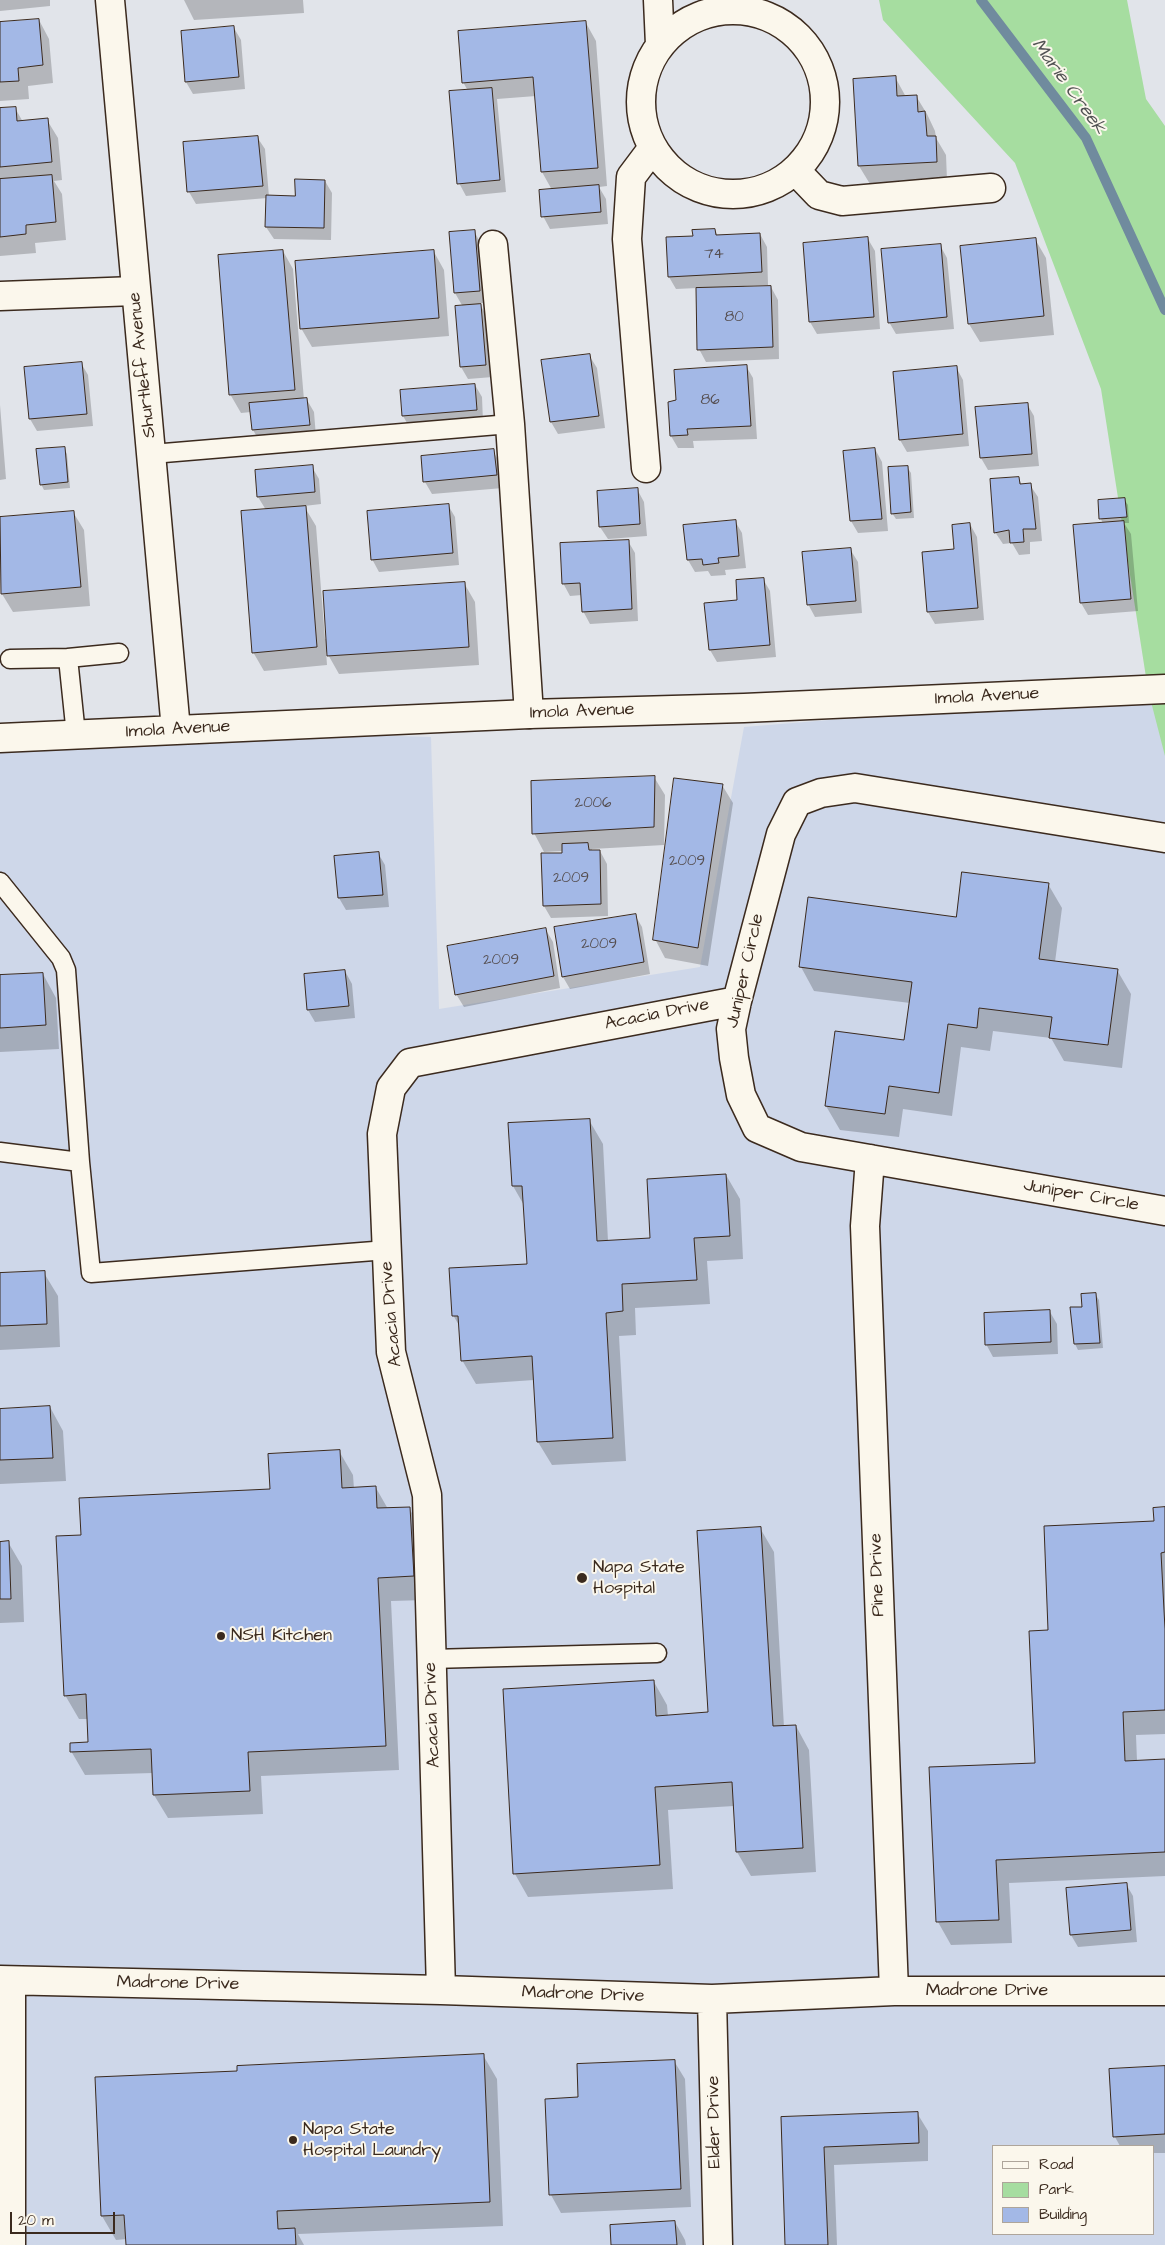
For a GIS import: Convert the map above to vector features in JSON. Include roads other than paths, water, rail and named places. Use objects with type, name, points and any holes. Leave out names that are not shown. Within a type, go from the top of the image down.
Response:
[{"type":"street","name":"Shurtleff Avenue","points":[[110,0],[176,730]]},
{"type":"street","points":[[658,0],[660,45]]},
{"type":"street","points":[[742,10],[772,17],[797,34],[816,59],[826,88],[825,118],[815,147],[796,171],[770,188],[740,195],[710,193],[682,180],[659,159],[652,149],[643,127],[640,102],[645,72],[660,45],[683,24],[711,12],[742,10]]},
{"type":"street","points":[[646,468],[627,239],[631,177],[652,149]]},
{"type":"street","points":[[796,171],[819,195],[842,201],[991,188]]},
{"type":"street","points":[[493,245],[510,424],[529,714]]},
{"type":"street","points":[[0,296],[135,290]]},
{"type":"street","name":"Imola Avenue","points":[[0,738],[529,714],[754,707],[1165,689]]},
{"type":"street","name":"Juniper Circle","points":[[1165,838],[855,788],[821,793],[797,802],[781,834],[731,1029],[741,1095],[757,1128],[801,1147],[1165,1211]]},
{"type":"street","name":"Acacia Drive","points":[[441,1990],[427,1495],[391,1352],[382,1134],[391,1088],[410,1063],[737,1001]]},
{"type":"street","name":"Pine Drive","points":[[870,1158],[864,1226],[894,1991]]},
{"type":"street","points":[[5,1981],[11,2245]]},
{"type":"street","name":"Madrone Drive","points":[[5,1981],[441,1990],[712,1999],[894,1991],[1165,1991]]},
{"type":"street","name":"Elder Drive","points":[[712,1999],[718,2245]]},
{"type":"lane","points":[[152,454],[510,424]]},
{"type":"lane","points":[[10,659],[68,658],[120,653]]},
{"type":"lane","points":[[68,658],[76,735]]},
{"type":"lane","points":[[0,882],[61,958],[66,970],[80,1162],[91,1273],[387,1250]]},
{"type":"lane","points":[[0,1152],[80,1162]]},
{"type":"lane","points":[[431,1659],[657,1653]]},
{"type":"waterway","name":"Marie Creek","points":[[981,0],[1086,138],[1165,310]]},
{"type":"place","name":"Napa State Hospital","points":[[582,1578]]},
{"type":"place","name":"NSH Kitchen","points":[[221,1636]]},
{"type":"place","name":"Napa State Hospital Laundry","points":[[293,2140]]}]
